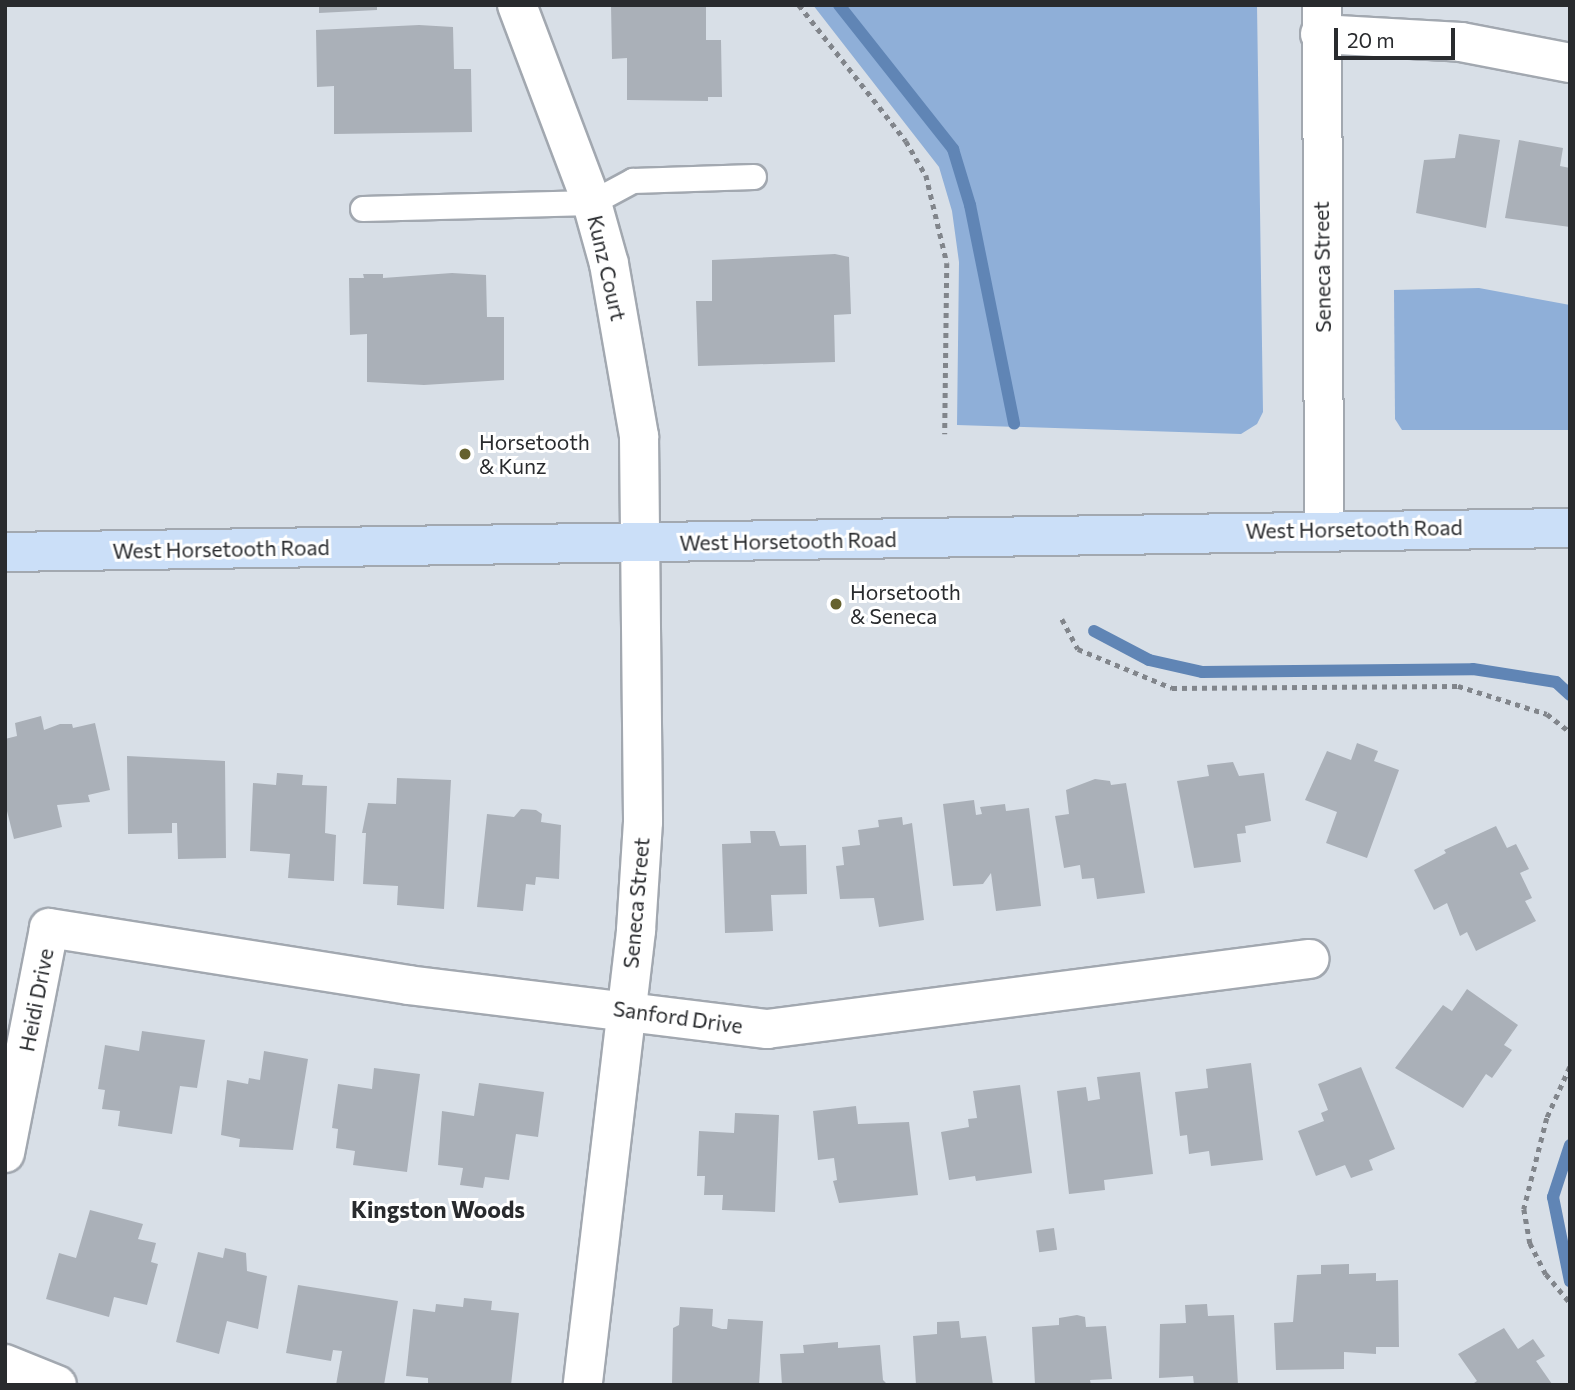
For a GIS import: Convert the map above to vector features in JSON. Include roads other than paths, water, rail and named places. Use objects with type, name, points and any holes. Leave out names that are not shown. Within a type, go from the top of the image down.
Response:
[{"type":"main road","name":"West Horsetooth Road","points":[[5,552],[643,544],[1324,528],[1570,528]]},
{"type":"street","name":"Kunz Court","points":[[517,5],[592,203],[609,264],[639,436],[643,544]]},
{"type":"street","points":[[1321,20],[1461,42],[1570,63]]},
{"type":"street","name":"Seneca Street","points":[[1321,20],[1324,528]]},
{"type":"street","name":"Seneca Street","points":[[583,1385],[626,1009],[643,822],[643,544]]},
{"type":"street","name":"Sanford Drive","points":[[49,928],[408,985],[626,1009],[767,1029],[1308,959]]},
{"type":"street","name":"Heidi Drive","points":[[5,1153],[49,928]]},
{"type":"street","points":[[5,1364],[57,1385]]},
{"type":"lane","points":[[363,209],[592,203],[634,181],[754,177]]},
{"type":"waterway","points":[[839,5],[953,149],[970,205],[1014,424]]},
{"type":"waterway","points":[[1094,631],[1149,660],[1202,672],[1473,669],[1556,682],[1570,695]]},
{"type":"waterway","points":[[1570,1145],[1553,1197],[1570,1281]]},
{"type":"place","name":"Horsetooth & Kunz","points":[[465,454]]},
{"type":"place","name":"Horsetooth & Seneca","points":[[836,604]]},
{"type":"district","name":"Kingston Woods","points":[[438,1209]]}]
